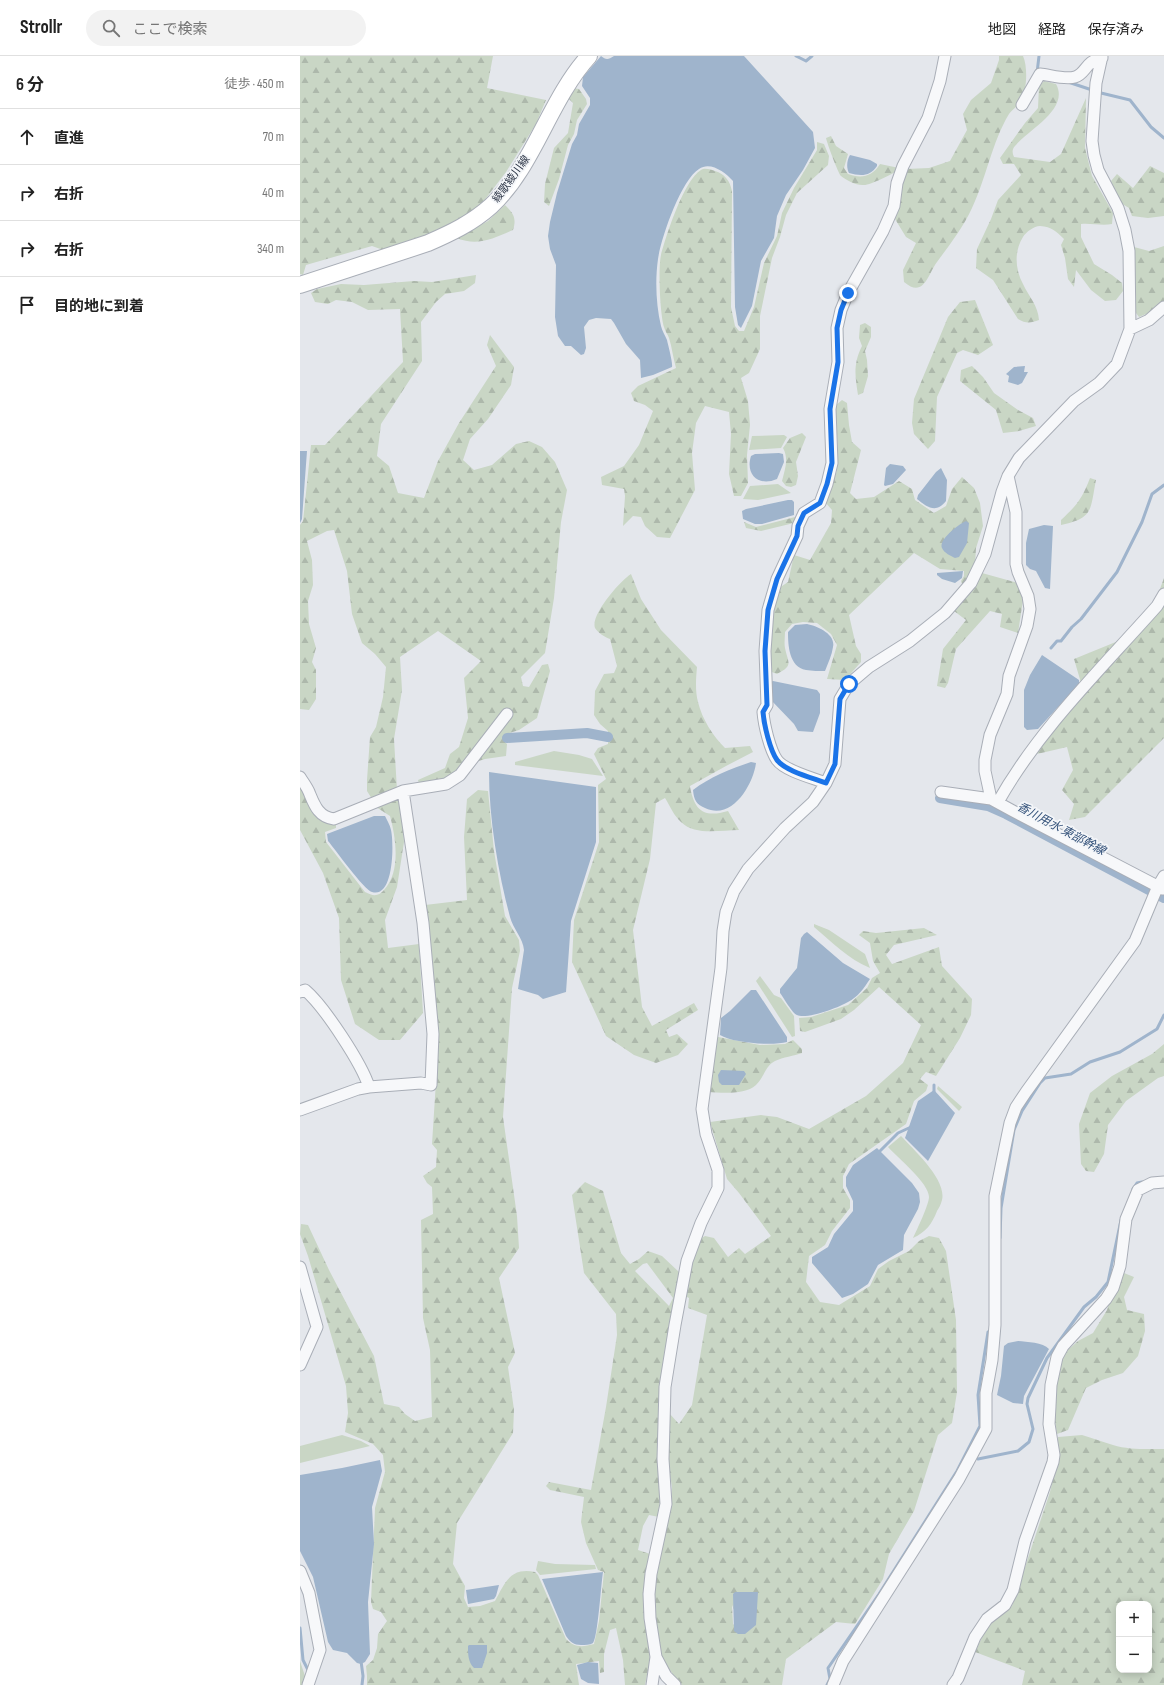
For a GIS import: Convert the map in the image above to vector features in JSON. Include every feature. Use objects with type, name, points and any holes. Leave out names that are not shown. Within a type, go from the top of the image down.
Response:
[{"type":"main road","name":"綾歌綾川線","points":[[300,285],[428,243],[447,235],[479,216],[502,194],[522,166],[559,98],[571,79],[589,56]]},
{"type":"street","points":[[826,783],[788,768],[778,761],[770,743],[763,712],[767,705],[765,651],[768,610],[777,579],[797,536],[798,526],[804,513],[820,503],[827,484],[832,463],[830,409],[838,362],[837,328],[841,310],[848,293],[883,232],[894,206],[897,183],[903,166],[928,118],[940,81],[945,56]]},
{"type":"street","points":[[652,1685],[656,1657],[650,1618],[649,1594],[651,1574],[666,1504],[662,1459],[665,1387],[687,1261],[701,1222],[718,1188],[718,1170],[706,1134],[702,1109],[721,968],[723,931],[726,912],[734,891],[748,869],[785,828],[813,802],[826,783],[835,764],[840,699],[849,684],[869,667],[910,641],[945,613],[970,583],[985,554],[1002,492],[1008,476],[1019,458],[1074,401],[1099,383],[1117,364],[1130,329],[1129,251],[1125,230],[1118,208],[1098,170],[1092,141],[1096,83],[1102,57],[1093,59],[1075,77],[1040,75],[1022,104]]},
{"type":"street","points":[[1130,329],[1149,320],[1164,307]]},
{"type":"street","points":[[994,800],[985,771],[985,760],[996,720],[1007,694],[1009,676],[1027,626],[1030,609],[1028,596],[1016,564],[1016,512],[1008,476]]},
{"type":"street","points":[[994,800],[1038,741],[1157,606],[1164,594]]},
{"type":"street","points":[[300,777],[309,791],[316,809],[327,818],[334,819],[403,791],[446,784],[460,775],[507,714]]},
{"type":"street","points":[[300,1110],[358,1089],[421,1083],[431,1085],[433,1034],[423,923],[403,791]]},
{"type":"street","points":[[941,792],[994,800],[1158,891]]},
{"type":"street","points":[[833,1685],[843,1661],[960,1479],[986,1429],[986,1393],[992,1360],[995,1325],[995,1196],[1010,1124],[1016,1108],[1135,941],[1164,876]]},
{"type":"street","points":[[300,992],[305,990],[313,997],[331,1021],[366,1076],[369,1087]]},
{"type":"street","points":[[953,1685],[958,1678],[975,1637],[987,1619],[1005,1605],[1012,1590],[1025,1541],[1053,1462],[1054,1455],[1049,1424],[1052,1378],[1057,1357],[1064,1346],[1106,1299],[1113,1288],[1120,1266],[1126,1219],[1138,1190],[1152,1183],[1164,1182]]},
{"type":"street","points":[[300,1267],[317,1327],[300,1365]]},
{"type":"street","points":[[300,1571],[309,1593],[320,1650],[308,1685]]},
{"type":"street","points":[[656,1657],[666,1676],[675,1685]]},
{"type":"green space","points":[[300,56],[493,56],[487,88],[546,100],[536,124],[506,172],[477,210],[455,225],[386,251],[372,246],[306,265],[303,275],[300,274]]},
{"type":"green space","points":[[999,56],[1023,56],[1026,66],[1025,91],[1020,103],[1009,114],[1003,125],[977,197],[965,222],[937,262],[925,283],[916,288],[911,287],[904,282],[903,270],[916,243],[906,237],[895,219],[900,185],[906,169],[929,168],[950,161],[967,130],[963,114],[971,100],[991,83]]},
{"type":"green space","points":[[1044,81],[1056,84],[1059,93],[1057,102],[1053,110],[1046,118],[1014,147],[1013,156],[1050,162],[1061,154],[1086,98],[1085,148],[1092,176],[1113,213],[1112,224],[1081,224],[1081,237],[1094,264],[1122,283],[1123,291],[1116,300],[1105,301],[1091,290],[1076,270],[1074,287],[1068,279],[1065,258],[1061,245],[1064,239],[1051,228],[1040,226],[1035,227],[1028,231],[1023,237],[1017,254],[1017,266],[1020,278],[1035,305],[1039,320],[1024,322],[1018,319],[993,280],[976,268],[977,249],[998,200],[1021,175],[1014,164],[1003,164],[1000,158],[1025,123],[1038,108],[1039,86]]},
{"type":"green space","points":[[573,88],[579,89],[586,99],[587,104],[577,120],[574,134],[568,145],[559,179],[549,206],[544,202],[545,184],[554,148],[568,133],[573,103],[568,98]]},
{"type":"green space","points":[[831,136],[836,146],[848,154],[844,168],[848,174],[853,176],[866,176],[873,172],[880,164],[899,168],[899,170],[867,185],[858,185],[849,181],[841,176],[833,158],[826,138]]},
{"type":"green space","points":[[817,142],[824,144],[829,156],[828,165],[797,193],[786,215],[772,258],[760,316],[760,349],[749,373],[741,378],[748,401],[750,425],[747,455],[748,483],[741,496],[734,496],[729,474],[731,434],[729,412],[705,406],[696,423],[692,453],[695,490],[670,538],[657,537],[645,526],[641,517],[633,516],[623,526],[624,489],[602,485],[601,477],[624,466],[639,445],[653,411],[645,405],[634,401],[631,393],[638,386],[676,368],[669,337],[664,328],[661,302],[660,261],[672,221],[683,194],[696,174],[703,169],[719,172],[730,184],[732,191],[731,307],[735,326],[739,331],[744,331],[754,307],[764,263],[777,236],[782,213],[794,188],[817,150]]},
{"type":"green space","points":[[1150,166],[1164,173],[1164,216],[1148,218],[1132,216],[1129,208],[1119,202],[1111,181],[1117,174],[1133,188]]},
{"type":"green space","points":[[505,205],[514,216],[515,222],[513,230],[479,242],[464,241],[457,238],[488,221]]},
{"type":"green space","points":[[1164,246],[1164,302],[1153,311],[1139,317],[1133,309],[1134,247],[1149,251]]},
{"type":"green space","points":[[476,275],[475,283],[464,291],[445,294],[436,302],[421,322],[422,361],[381,424],[377,456],[389,466],[398,493],[424,498],[438,461],[459,423],[496,366],[487,345],[490,335],[514,367],[511,385],[488,419],[470,439],[463,460],[474,470],[492,465],[516,444],[529,441],[542,447],[555,462],[567,490],[561,522],[554,598],[545,653],[521,677],[523,686],[529,687],[542,665],[548,664],[550,671],[537,718],[519,730],[506,734],[504,741],[507,744],[506,756],[485,759],[463,766],[454,776],[434,783],[419,784],[418,780],[445,768],[450,754],[459,747],[468,718],[464,678],[481,661],[438,631],[400,657],[402,690],[394,739],[397,790],[372,799],[367,791],[370,737],[376,727],[383,697],[386,667],[375,654],[362,643],[352,614],[347,571],[334,530],[327,531],[307,541],[312,560],[313,585],[308,601],[309,624],[316,648],[312,662],[316,670],[316,699],[309,710],[300,709],[300,525],[303,521],[311,445],[325,445],[403,362],[400,309],[368,310],[352,302],[336,300],[328,304],[315,302],[311,293],[317,289],[341,284],[364,285],[414,281],[432,282]]},
{"type":"green space","points":[[975,300],[993,345],[978,355],[963,350],[957,353],[937,397],[935,441],[928,449],[914,434],[912,423],[914,399],[948,317],[960,302]]},
{"type":"green space","points":[[865,323],[871,327],[871,337],[865,351],[868,376],[863,393],[858,395],[856,364],[862,346],[859,338],[860,325]]},
{"type":"green space","points":[[972,366],[983,377],[994,393],[1018,410],[1033,418],[1036,426],[1019,431],[1003,433],[996,410],[960,381],[961,370]]},
{"type":"green space","points":[[842,400],[847,403],[852,442],[861,450],[850,493],[856,499],[874,497],[899,481],[912,489],[915,500],[934,513],[946,506],[952,489],[962,477],[974,488],[980,503],[983,526],[976,548],[975,565],[963,587],[961,581],[964,576],[964,571],[940,569],[914,553],[849,615],[856,646],[861,654],[861,662],[845,680],[827,679],[837,645],[831,634],[817,623],[803,622],[792,624],[785,632],[785,646],[788,666],[777,674],[769,671],[771,629],[776,598],[779,588],[788,582],[794,555],[810,560],[831,523],[832,510],[825,502],[837,471],[838,447],[835,406]]},
{"type":"green space","points":[[802,433],[806,437],[796,462],[798,476],[796,485],[791,487],[786,486],[782,481],[786,460],[783,448],[790,438]]},
{"type":"green space","points":[[784,435],[787,437],[781,448],[749,450],[752,436]]},
{"type":"green space","points":[[1090,478],[1096,480],[1093,499],[1089,511],[1080,519],[1061,525],[1061,520],[1078,501]]},
{"type":"green space","points":[[778,484],[791,493],[758,500],[743,499],[750,486]]},
{"type":"green space","points":[[795,517],[794,523],[761,531],[746,528],[744,522],[756,527]]},
{"type":"green space","points":[[982,573],[1018,583],[1023,600],[1018,633],[1000,627],[1002,614],[990,611],[956,649],[948,683],[945,688],[937,686],[943,649],[966,620],[954,611],[973,588]]},
{"type":"green space","points":[[631,574],[641,599],[661,630],[697,667],[697,698],[702,715],[712,733],[725,748],[750,746],[753,752],[690,786],[697,807],[706,813],[712,814],[728,811],[739,830],[700,831],[693,829],[679,820],[665,798],[656,803],[650,859],[633,930],[642,1007],[652,1026],[694,1003],[698,1010],[666,1030],[669,1037],[677,1034],[688,1044],[678,1055],[656,1063],[634,1055],[606,1036],[572,962],[574,920],[599,842],[598,785],[606,779],[594,754],[598,748],[608,744],[608,731],[600,724],[594,715],[595,691],[604,674],[614,673],[617,666],[610,639],[596,630],[595,622],[597,615],[607,598],[620,583]]},
{"type":"green space","points":[[1164,578],[1164,738],[1085,817],[1069,820],[1074,804],[1062,790],[1073,770],[1067,747],[1037,754],[1050,732],[1084,693],[1074,659],[1128,637],[1157,597]]},
{"type":"green space","points":[[554,751],[579,755],[592,759],[603,776],[515,765],[515,762]]},
{"type":"green space","points":[[300,786],[316,816],[321,820],[336,823],[336,828],[325,832],[326,842],[365,892],[373,895],[377,895],[382,892],[389,883],[393,874],[396,854],[390,816],[376,807],[401,797],[404,842],[397,887],[385,920],[388,948],[419,944],[423,1013],[400,1040],[379,1040],[355,1024],[341,980],[339,918],[323,873],[300,830]]},
{"type":"green space","points":[[478,790],[488,791],[494,851],[505,916],[519,940],[520,951],[512,988],[503,1117],[517,1216],[519,1248],[499,1278],[515,1353],[508,1367],[514,1410],[513,1433],[457,1523],[453,1564],[465,1586],[464,1598],[468,1607],[480,1606],[495,1601],[505,1583],[514,1574],[527,1571],[535,1572],[538,1575],[566,1639],[572,1644],[579,1646],[594,1644],[599,1621],[604,1572],[598,1570],[586,1543],[581,1522],[584,1497],[550,1490],[546,1486],[549,1482],[591,1490],[617,1335],[616,1314],[584,1273],[572,1195],[585,1182],[603,1191],[621,1253],[630,1264],[639,1259],[648,1251],[662,1256],[679,1272],[661,1386],[657,1457],[660,1498],[659,1517],[649,1515],[643,1526],[638,1550],[650,1554],[645,1582],[645,1615],[650,1660],[645,1685],[625,1685],[623,1660],[616,1628],[610,1630],[604,1654],[604,1672],[600,1673],[599,1661],[576,1664],[579,1685],[367,1685],[366,1666],[373,1660],[377,1648],[378,1634],[387,1621],[381,1612],[373,1609],[371,1602],[375,1508],[385,1472],[383,1455],[373,1444],[345,1432],[348,1413],[346,1386],[308,1256],[300,1234],[301,1224],[308,1225],[329,1270],[374,1356],[384,1404],[399,1407],[405,1414],[415,1421],[432,1417],[430,1350],[423,1318],[421,1220],[433,1214],[432,1187],[427,1183],[423,1176],[436,1167],[437,1150],[432,1144],[436,1081],[425,905],[467,900],[464,837],[467,799]],"holes":[[[647,1263],[673,1298],[669,1306],[635,1271],[643,1264]]]},
{"type":"green space","points":[[814,924],[829,930],[865,954],[870,968],[854,960],[840,950],[814,927]]},
{"type":"green space","points":[[924,928],[937,935],[894,945],[886,955],[892,964],[939,947],[942,966],[972,999],[971,1015],[960,1038],[936,1076],[926,1072],[920,1079],[928,1085],[926,1091],[914,1101],[906,1124],[849,1164],[843,1176],[843,1188],[850,1200],[850,1208],[832,1231],[825,1245],[809,1256],[806,1282],[820,1302],[839,1305],[870,1286],[878,1269],[889,1261],[909,1251],[919,1241],[929,1236],[939,1238],[946,1251],[956,1320],[957,1392],[952,1423],[938,1435],[914,1511],[889,1554],[883,1579],[855,1624],[836,1622],[786,1659],[782,1685],[682,1685],[661,1657],[653,1606],[653,1580],[671,1509],[672,1487],[668,1463],[669,1413],[679,1424],[692,1405],[707,1315],[688,1308],[689,1298],[685,1296],[698,1240],[705,1236],[714,1238],[728,1257],[739,1248],[745,1254],[771,1236],[727,1179],[710,1122],[761,1115],[777,1117],[809,1129],[866,1096],[903,1063],[921,1025],[879,987],[854,1010],[841,1019],[805,1032],[800,1031],[799,1018],[811,1017],[848,1005],[867,988],[872,978],[880,973],[873,961],[870,943],[859,935],[863,931],[876,933]],"holes":[[[732,1605],[745,1634],[733,1624]]]},
{"type":"green space","points":[[760,976],[774,995],[781,998],[794,1016],[795,1036],[792,1037],[756,981]]},
{"type":"green space","points":[[713,1036],[760,1045],[785,1044],[793,1040],[802,1049],[802,1053],[781,1058],[772,1063],[759,1082],[751,1088],[733,1093],[708,1092]]},
{"type":"green space","points":[[1164,1044],[1164,1076],[1158,1078],[1126,1101],[1108,1125],[1104,1154],[1094,1172],[1086,1171],[1081,1164],[1079,1124],[1090,1093],[1112,1076],[1152,1054]]},
{"type":"green space","points":[[938,1086],[962,1107],[959,1111],[937,1089]]},
{"type":"green space","points":[[901,1136],[921,1157],[935,1175],[942,1192],[941,1203],[931,1224],[922,1233],[913,1238],[925,1211],[929,1197],[928,1191],[919,1178],[888,1147]]},
{"type":"green space","points":[[1124,1273],[1134,1277],[1124,1297],[1127,1310],[1144,1314],[1145,1331],[1138,1356],[1123,1373],[1102,1380],[1086,1388],[1068,1430],[1057,1434],[1054,1416],[1060,1357],[1078,1341],[1093,1333],[1107,1310],[1111,1296]]},
{"type":"green space","points":[[342,1435],[361,1441],[370,1446],[300,1463],[300,1446]]},
{"type":"green space","points":[[1082,1435],[1119,1447],[1164,1449],[1164,1685],[1022,1685],[1025,1671],[975,1652],[990,1621],[1012,1606],[1050,1492],[1058,1457],[1058,1437]]},
{"type":"green space","points":[[538,1561],[555,1564],[595,1565],[596,1569],[540,1575],[536,1570]]},
{"type":"green space","points":[[300,1661],[306,1679],[303,1685],[300,1685]]},
{"type":"water","points":[[601,56],[607,59],[614,56],[744,56],[813,132],[815,148],[803,170],[786,195],[777,216],[774,238],[761,261],[752,306],[741,328],[738,325],[735,307],[733,181],[722,171],[708,166],[699,169],[692,175],[685,185],[673,210],[663,238],[656,275],[656,292],[661,328],[667,340],[672,367],[641,378],[640,360],[626,344],[611,319],[596,318],[589,320],[584,327],[586,348],[584,354],[581,355],[571,346],[565,346],[558,336],[555,317],[556,265],[550,249],[548,236],[550,222],[572,144],[577,135],[579,124],[590,105],[590,98],[582,86],[583,77]]},
{"type":"water","points":[[850,155],[870,160],[877,164],[877,166],[874,170],[864,175],[849,173],[847,164]]},
{"type":"water","points":[[1025,366],[1024,372],[1028,372],[1022,383],[1018,385],[1008,382],[1009,376],[1006,374],[1014,367]]},
{"type":"water","points":[[300,451],[307,451],[302,519],[300,523]]},
{"type":"water","points":[[755,454],[783,454],[784,462],[777,479],[764,481],[755,478],[750,469],[751,456]]},
{"type":"water","points":[[890,464],[903,466],[906,470],[893,484],[885,486],[886,468]]},
{"type":"water","points":[[941,468],[947,480],[946,501],[939,507],[928,507],[917,499],[918,495],[936,472]]},
{"type":"water","points":[[792,500],[794,502],[794,515],[762,524],[755,524],[743,519],[742,511],[746,509]]},
{"type":"water","points":[[966,521],[969,523],[967,543],[959,557],[955,558],[944,551],[942,548],[943,541],[959,525]]},
{"type":"water","points":[[1044,525],[1053,526],[1050,589],[1045,588],[1036,571],[1030,569],[1026,565],[1026,543],[1029,529]]},
{"type":"water","points":[[963,571],[962,578],[955,583],[942,579],[937,575],[937,573]]},
{"type":"water","points":[[807,624],[825,631],[832,638],[832,650],[825,671],[806,670],[800,668],[796,665],[791,655],[788,643],[788,632],[795,625]]},
{"type":"water","points":[[1042,655],[1079,680],[1079,684],[1038,729],[1027,730],[1024,727],[1024,690],[1030,675]]},
{"type":"water","points":[[773,681],[817,690],[820,694],[820,713],[813,732],[798,731],[794,724],[770,699],[769,683]]},
{"type":"water","points":[[751,762],[756,763],[751,781],[740,799],[732,805],[724,810],[715,811],[705,808],[696,801],[693,790],[700,785],[720,774]]},
{"type":"water","points":[[489,772],[596,787],[596,842],[571,921],[566,992],[543,999],[538,995],[518,989],[524,950],[522,941],[511,921],[502,882],[492,827]]},
{"type":"water","points":[[374,816],[385,816],[390,826],[392,837],[391,868],[385,887],[379,892],[372,892],[368,890],[328,841],[327,834]]},
{"type":"water","points":[[807,932],[843,963],[870,979],[858,995],[852,1000],[823,1012],[808,1016],[801,1016],[797,1015],[793,1011],[780,993],[780,989],[797,968],[801,938]]},
{"type":"water","points":[[751,990],[756,990],[787,1037],[787,1042],[772,1044],[743,1042],[720,1035],[721,1018]]},
{"type":"water","points":[[721,1070],[744,1071],[746,1074],[739,1085],[722,1085],[719,1082],[718,1075]]},
{"type":"water","points":[[934,1090],[955,1113],[928,1161],[905,1138],[918,1101]]},
{"type":"water","points":[[877,1148],[912,1183],[919,1193],[920,1202],[918,1209],[904,1235],[903,1250],[878,1265],[868,1284],[853,1294],[842,1298],[812,1263],[812,1257],[828,1247],[834,1234],[853,1211],[853,1201],[846,1186],[846,1177],[853,1165]]},
{"type":"water","points":[[1018,1341],[1043,1345],[1049,1349],[1024,1396],[1023,1404],[1013,1403],[997,1395],[1001,1376],[1004,1346],[1008,1343]]},
{"type":"water","points":[[380,1460],[382,1471],[372,1507],[374,1544],[368,1602],[370,1654],[365,1662],[361,1664],[357,1663],[347,1653],[333,1650],[328,1642],[313,1577],[300,1551],[300,1475]]},
{"type":"water","points":[[603,1572],[598,1621],[593,1643],[589,1645],[574,1644],[566,1636],[542,1579]]},
{"type":"water","points":[[499,1585],[494,1599],[468,1604],[466,1590]]},
{"type":"water","points":[[735,1592],[758,1592],[756,1625],[745,1634],[738,1634],[734,1631],[733,1594]]},
{"type":"water","points":[[469,1645],[487,1645],[487,1653],[482,1668],[474,1668],[469,1661]]},
{"type":"water","points":[[588,1662],[598,1663],[599,1684],[588,1683],[581,1679],[577,1665]]},
{"type":"waterway","points":[[796,56],[806,61],[812,56]]},
{"type":"waterway","points":[[1037,73],[1039,56]]},
{"type":"waterway","points":[[1068,82],[1089,89]]},
{"type":"waterway","points":[[1101,93],[1130,100],[1151,127],[1164,138]]},
{"type":"waterway","points":[[1051,648],[1057,641],[1061,641],[1072,627],[1081,619],[1117,572],[1142,522],[1152,494],[1164,485]]},
{"type":"waterway","name":"香川用水 東部幹線","points":[[507,738],[587,733],[608,737]]},
{"type":"waterway","name":"香川用水 東部幹線","points":[[940,798],[988,806],[1006,814],[1164,898]]},
{"type":"waterway","points":[[1000,1238],[1001,1208],[1014,1130],[1022,1111],[1040,1083],[1045,1078],[1071,1074],[1090,1062],[1120,1052],[1157,1029],[1164,1015]]},
{"type":"waterway","points":[[934,1085],[934,1095]]},
{"type":"waterway","points":[[878,1153],[898,1133],[911,1127]]},
{"type":"waterway","points":[[1133,1189],[1137,1183],[1142,1182]]},
{"type":"waterway","points":[[978,1459],[1018,1451],[1029,1442],[1033,1429],[1027,1404],[1028,1398],[1047,1358],[1084,1307],[1096,1297],[1108,1282],[1121,1220]]},
{"type":"waterway","points":[[827,1685],[830,1679],[828,1668],[879,1594],[957,1471],[980,1426],[978,1395],[988,1332]]},
{"type":"waterway","points":[[300,1628],[303,1660],[309,1672]]},
{"type":"waterway","points":[[361,1661],[363,1676],[362,1685]]},
{"type":"route","points":[[848,293],[841,310],[837,328],[838,362],[830,409],[832,463],[827,484],[820,503],[804,513],[798,526],[797,536],[789,557],[777,579],[768,610],[765,651],[767,705],[763,712],[770,743],[778,761],[788,768],[826,783],[835,764],[840,699],[849,684]]}]
